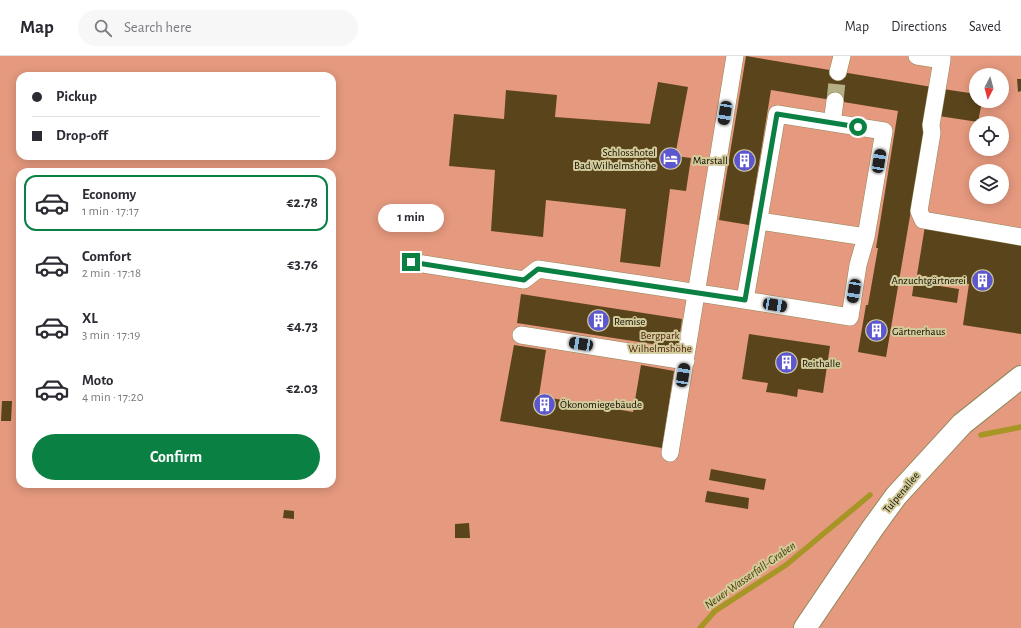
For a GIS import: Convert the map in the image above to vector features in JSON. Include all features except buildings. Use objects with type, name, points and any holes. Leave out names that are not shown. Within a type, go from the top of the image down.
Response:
[{"type":"main road","name":"Tulpenallee","points":[[805,628],[896,496],[962,424],[1021,377]]},
{"type":"lane","points":[[670,453],[735,56]]},
{"type":"lane","points":[[917,56],[942,58],[931,125],[932,134],[919,211],[924,220],[1021,236]]},
{"type":"lane","points":[[832,123],[835,101]]},
{"type":"lane","points":[[411,262],[524,280],[538,269],[696,292],[745,300],[850,317],[858,265],[866,237],[884,131],[777,114],[745,300]]},
{"type":"lane","points":[[759,221],[866,237]]},
{"type":"lane","points":[[521,335],[686,361]]},
{"type":"green space","name":"Bergpark Wilhelmshöhe","points":[[0,56],[1021,56],[1021,628],[0,628]]},
{"type":"waterway","points":[[981,435],[1021,427]]},
{"type":"waterway","name":"Neuer Wasserfall-Graben","points":[[700,628],[715,611],[786,565],[870,495]]},
{"type":"tunnel","points":[[835,101],[838,72]]},
{"type":"place","name":"Schlosshotel Bad Wilhelmshöhe","points":[[671,158]]},
{"type":"place","name":"Marstall","points":[[744,160]]},
{"type":"place","name":"Anzuchtgärtnerei","points":[[982,280]]},
{"type":"place","name":"Remise","points":[[599,321]]},
{"type":"place","name":"Gärtnerhaus","points":[[876,331]]},
{"type":"place","name":"Reithalle","points":[[786,363]]},
{"type":"place","name":"Ökonomiegebäude","points":[[545,404]]},
{"type":"route","points":[[411,262],[524,280],[538,269],[745,300],[777,114],[858,127]]}]
